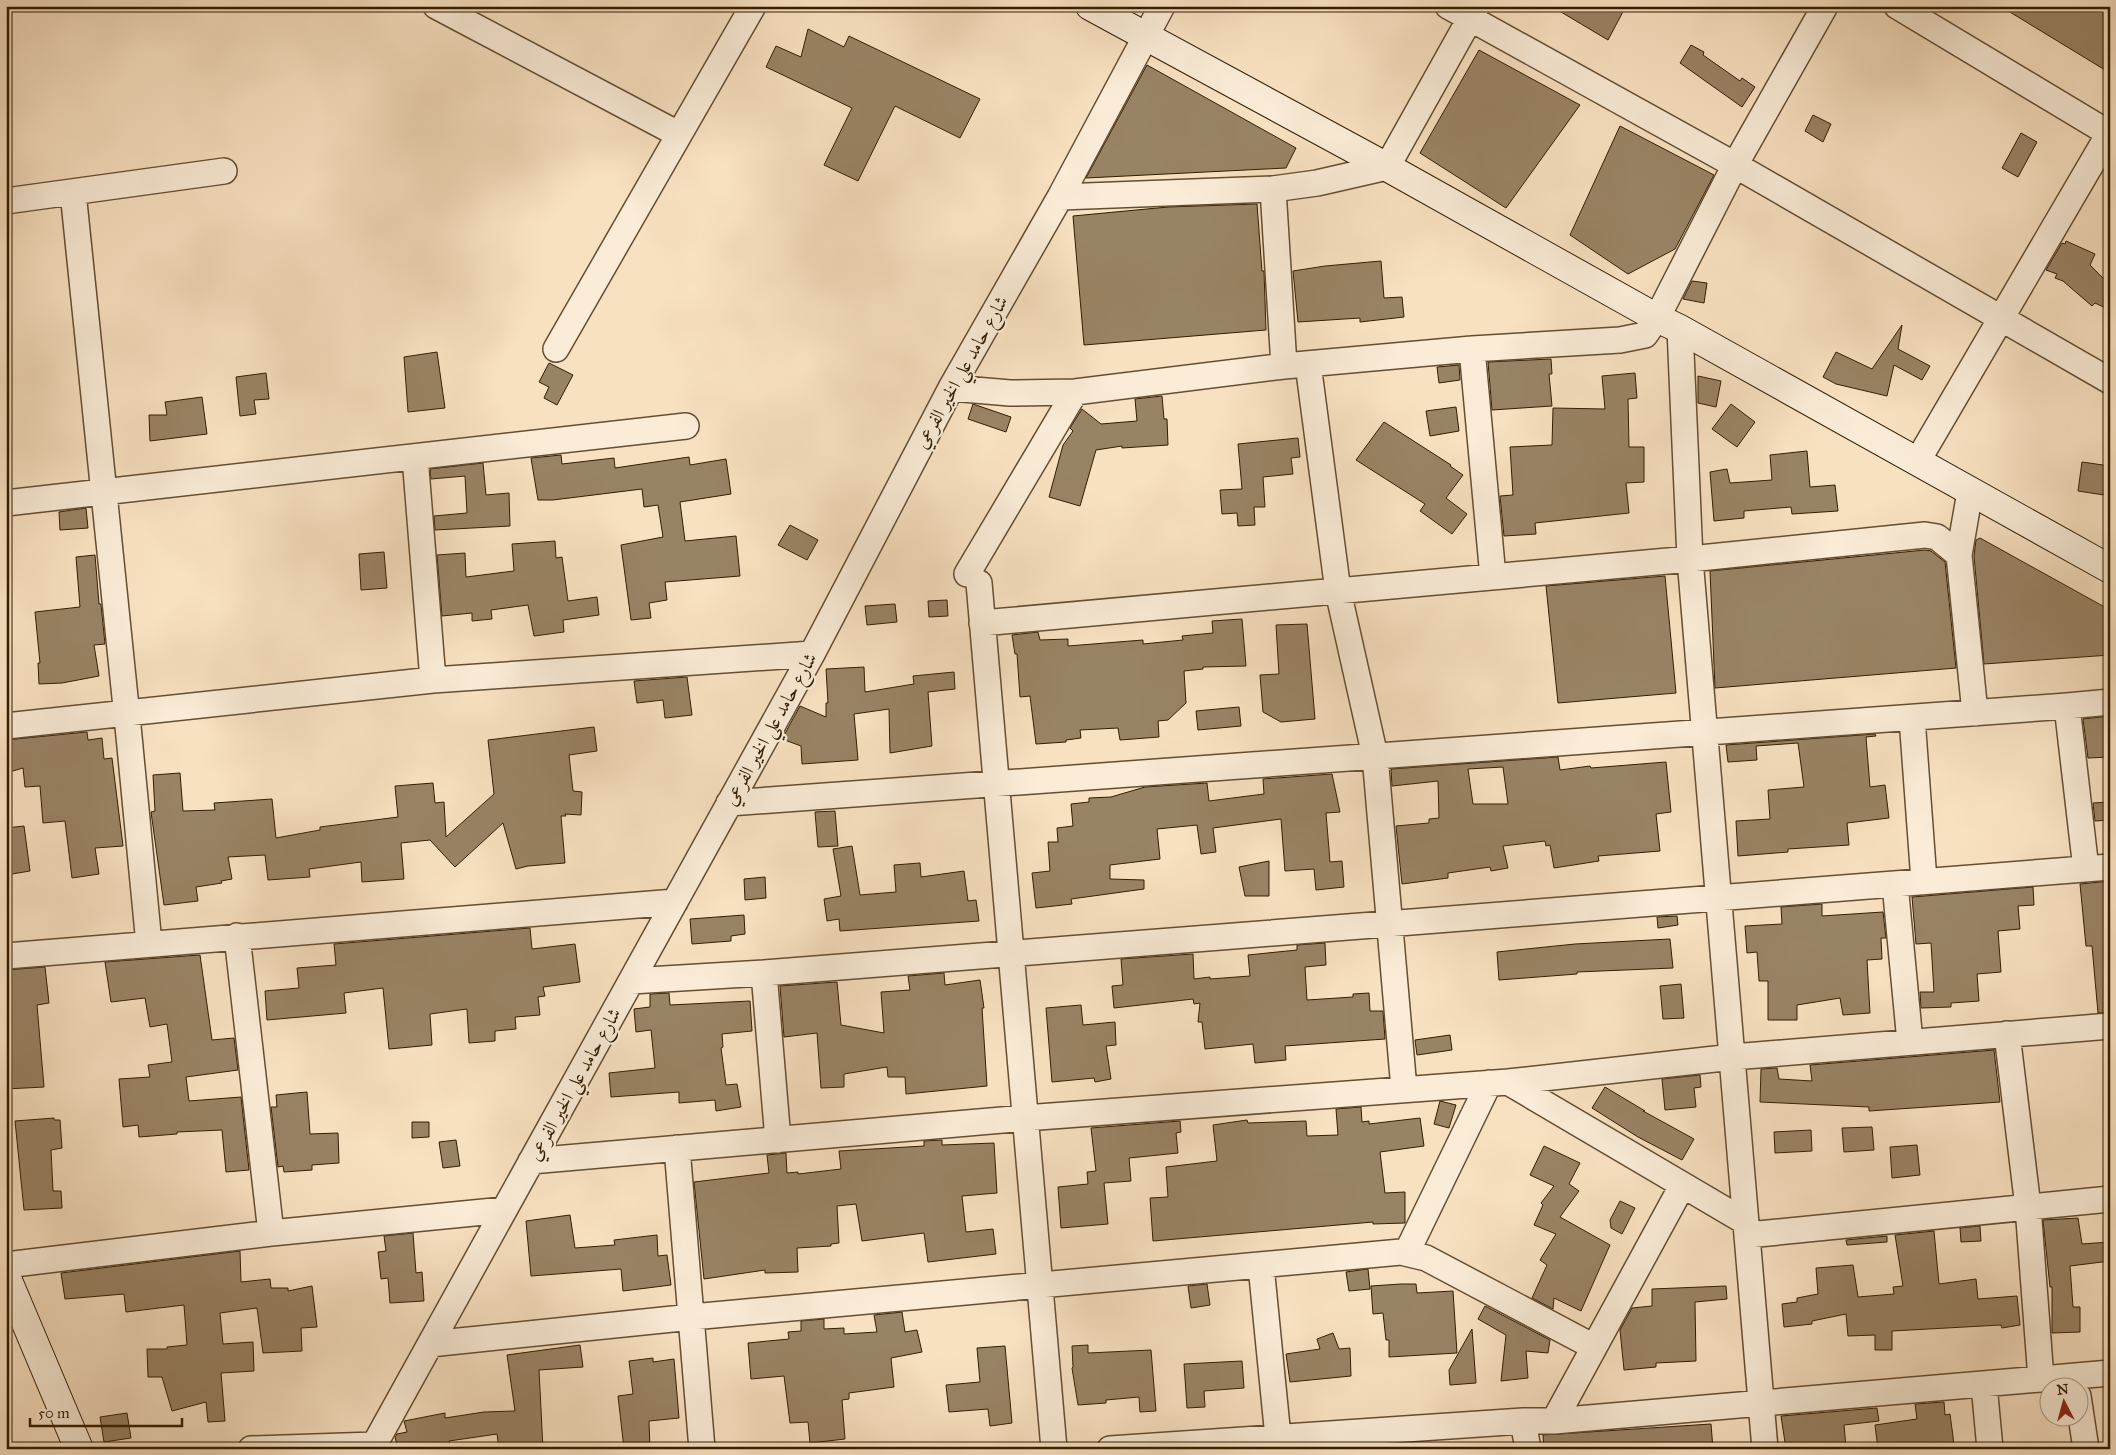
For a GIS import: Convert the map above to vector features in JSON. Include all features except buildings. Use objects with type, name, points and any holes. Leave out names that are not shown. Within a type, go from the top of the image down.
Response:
[{"type":"main road","points":[[1090,6],[1387,168],[2110,569]]},
{"type":"main road","points":[[6,1276],[79,1449]]},
{"type":"street","points":[[436,6],[678,134]]},
{"type":"street","points":[[556,349],[753,6]]},
{"type":"street","name":"شارع حامد علي الخير الفرعي","points":[[373,1447],[812,654],[951,388],[1060,197],[1144,36],[1162,6]]},
{"type":"street","points":[[1448,6],[1474,12],[2110,381]]},
{"type":"street","points":[[1765,1449],[1669,324],[1735,165],[1825,6]]},
{"type":"street","points":[[1898,6],[2109,133],[2003,318],[1917,462]]},
{"type":"street","points":[[1060,197],[1273,189],[1317,183],[1387,168],[1474,12]]},
{"type":"street","points":[[6,201],[224,171]]},
{"type":"street","points":[[1273,189],[1296,365],[1338,591],[1375,756],[1404,1089]]},
{"type":"street","points":[[73,192],[103,492],[128,712],[149,944]]},
{"type":"street","points":[[951,388],[1010,392],[1075,392],[1296,365],[1472,349],[1635,338],[1669,324]]},
{"type":"street","points":[[1472,349],[1493,577]]},
{"type":"street","points":[[1054,1449],[982,623],[973,578],[1075,392]]},
{"type":"street","points":[[6,503],[686,426]]},
{"type":"street","points":[[415,457],[432,680]]},
{"type":"street","points":[[1970,492],[1958,555],[1975,713]]},
{"type":"street","points":[[982,623],[1493,577],[1925,535],[1937,537],[1958,555]]},
{"type":"street","points":[[6,726],[432,680],[812,654]]},
{"type":"street","points":[[729,803],[996,782],[1912,718],[2110,702]]},
{"type":"street","points":[[631,981],[764,973],[2098,868],[2068,706]]},
{"type":"street","points":[[1912,718],[1924,881]]},
{"type":"street","points":[[1895,884],[1910,1042]]},
{"type":"street","points":[[6,956],[675,902]]},
{"type":"street","points":[[237,936],[271,1233]]},
{"type":"street","points":[[764,973],[778,1140]]},
{"type":"street","points":[[531,1161],[1025,1118],[1498,1082],[1732,1057],[2110,1026]]},
{"type":"street","points":[[2007,1034],[2028,1207],[2041,1378]]},
{"type":"street","points":[[1498,1082],[1682,1186],[1746,1228],[2110,1199]]},
{"type":"street","points":[[1407,1252],[1498,1082]]},
{"type":"street","points":[[677,1148],[702,1449]]},
{"type":"street","points":[[1554,1421],[1682,1186]]},
{"type":"street","points":[[6,1265],[271,1233],[504,1210]]},
{"type":"street","points":[[430,1344],[692,1317],[1407,1252],[1426,1258],[1594,1347]]},
{"type":"street","points":[[1261,1266],[1278,1438]]},
{"type":"street","points":[[2088,1382],[2110,1373]]},
{"type":"street","points":[[1110,1449],[1278,1438],[1333,1441],[1523,1420],[1554,1421],[2038,1379]]},
{"type":"street","points":[[1984,1385],[1990,1449]]},
{"type":"street","points":[[1523,1420],[1528,1449]]},
{"type":"street","points":[[2083,1428],[2086,1449]]},
{"type":"street","points":[[251,1449],[373,1447]]}]
